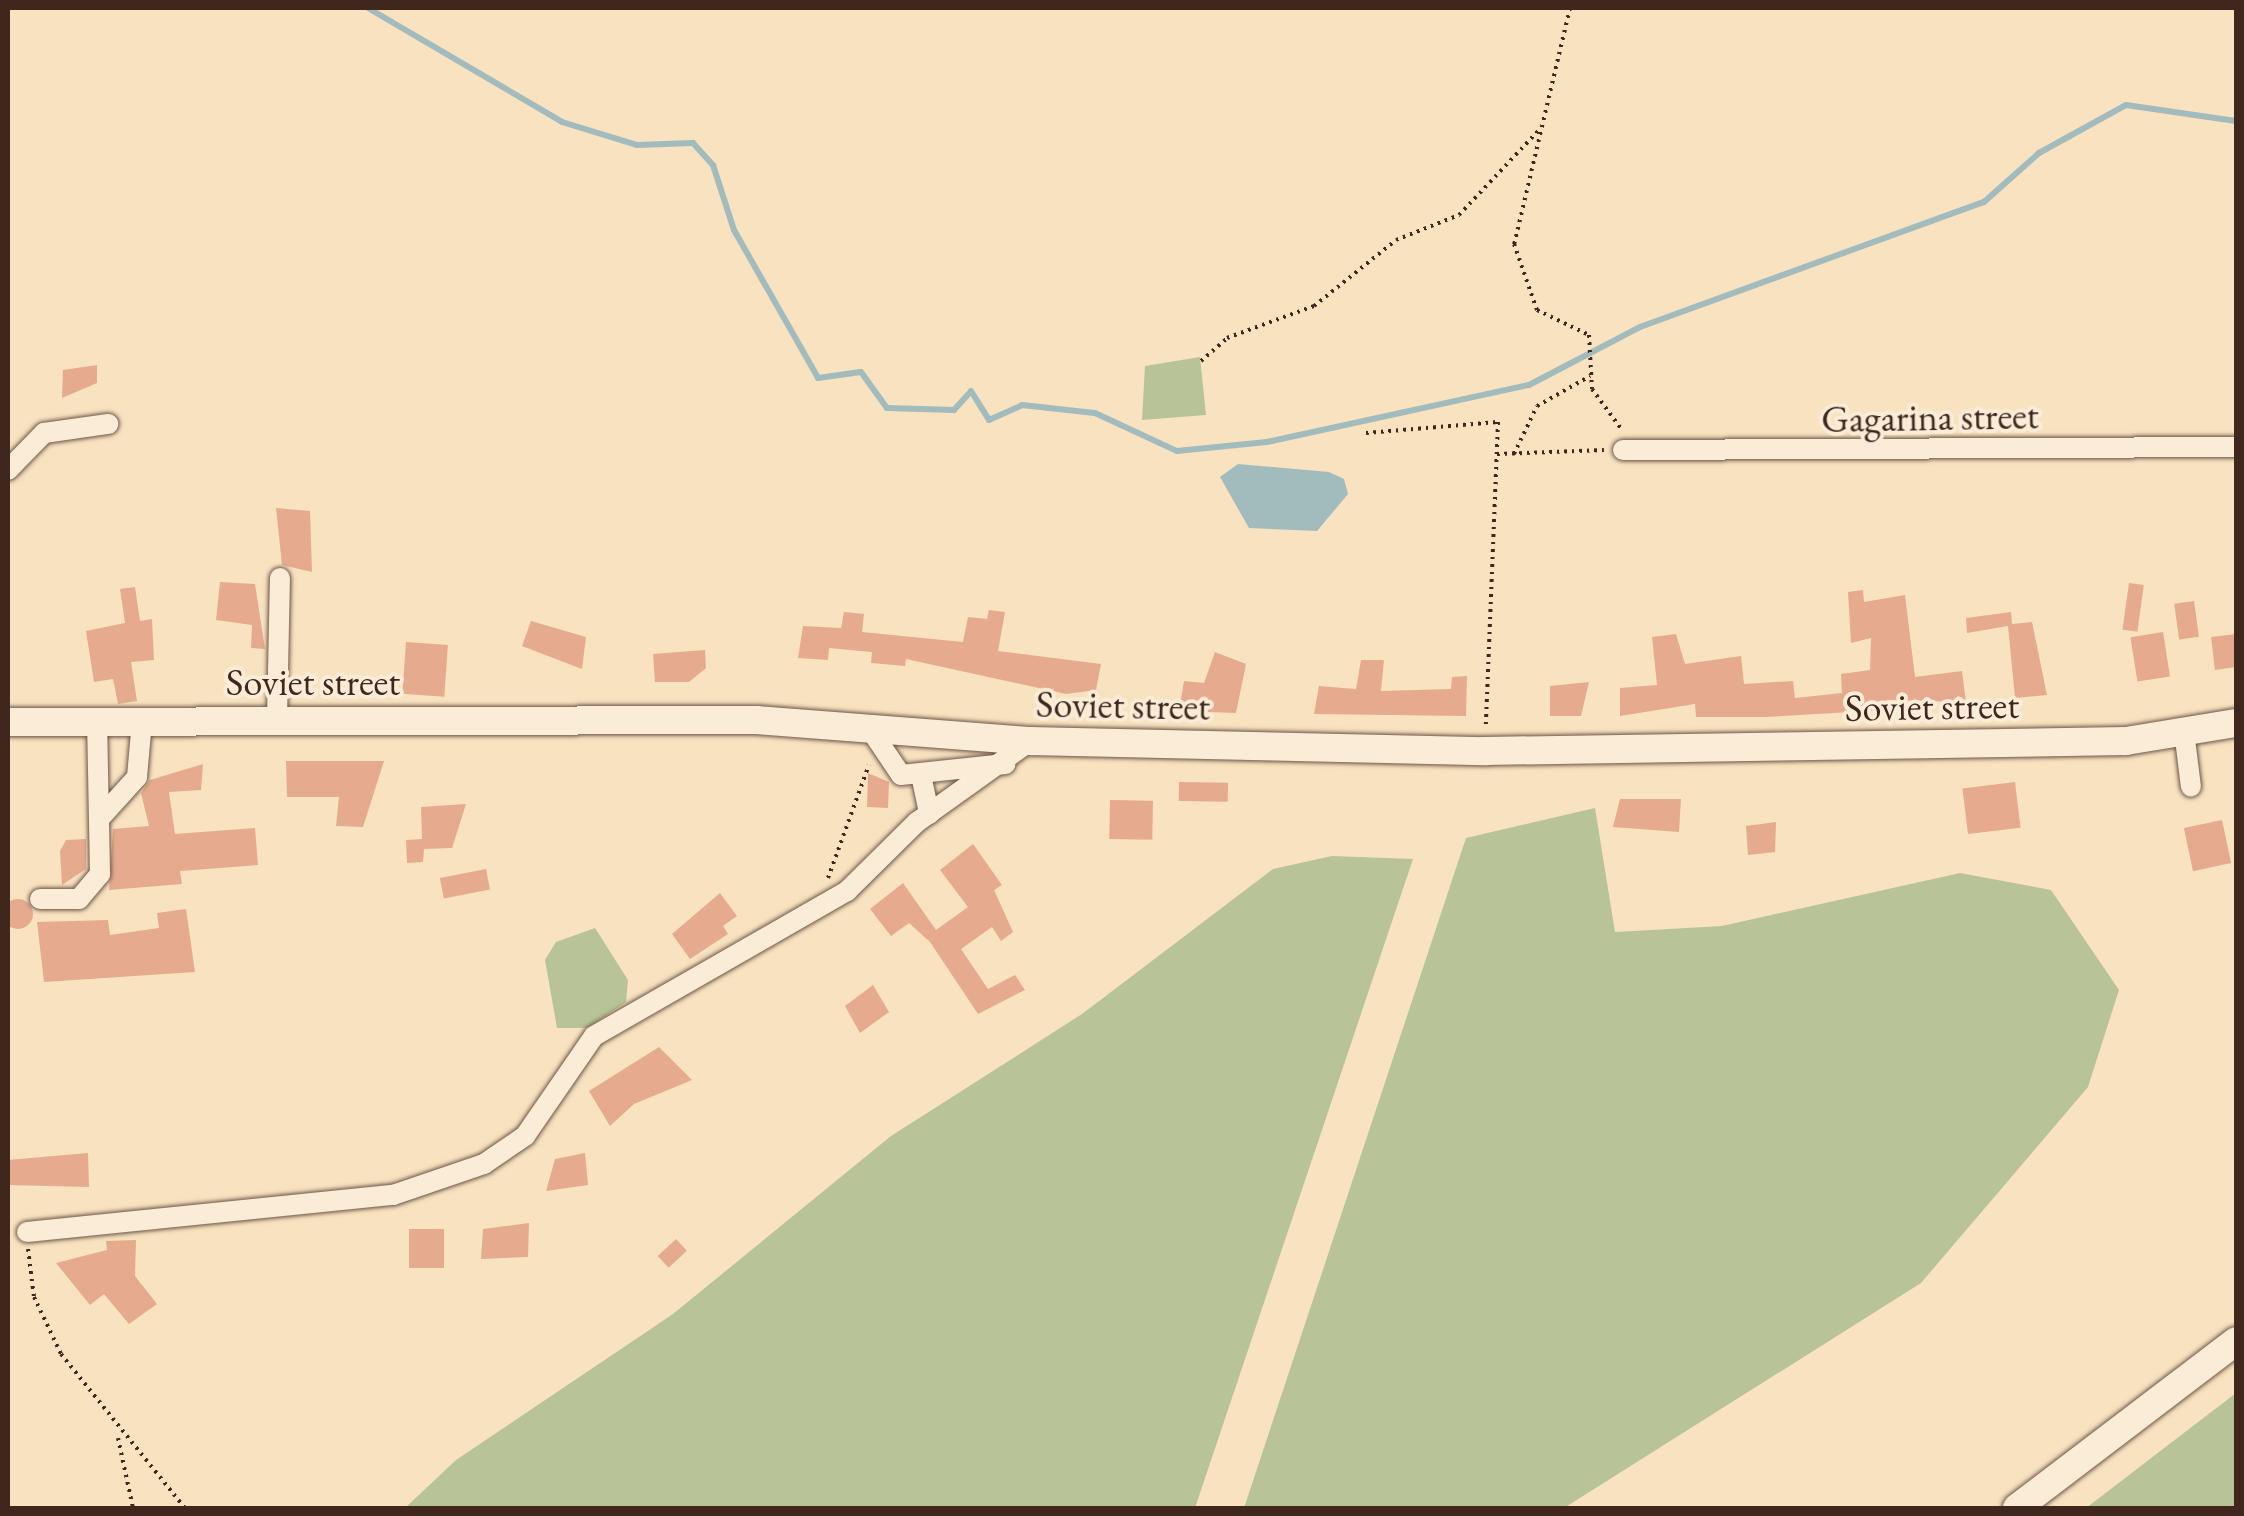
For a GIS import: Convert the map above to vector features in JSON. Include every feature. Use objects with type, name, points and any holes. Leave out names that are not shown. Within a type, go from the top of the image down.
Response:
[{"type":"main road","name":"Soviet street","points":[[8,722],[277,720],[1485,751],[2126,741],[2236,723]]},
{"type":"main road","points":[[2017,1508],[2236,1341]]},
{"type":"street","points":[[8,470],[44,432],[108,424]]},
{"type":"street","name":"Gagarina street","points":[[1623,450],[2236,447]]},
{"type":"street","points":[[277,720],[280,578]]},
{"type":"street","points":[[100,818],[137,777],[142,720]]},
{"type":"street","points":[[40,900],[93,890],[100,818],[98,721]]},
{"type":"street","points":[[2184,731],[2190,788]]},
{"type":"street","points":[[873,737],[900,775],[1007,764]]},
{"type":"street","points":[[27,1232],[393,1195],[484,1164],[525,1136],[594,1036],[816,911],[929,814],[1007,764],[1030,741]]},
{"type":"street","points":[[921,775],[929,814]]},
{"type":"path","points":[[1498,454],[1623,450],[1592,375],[1595,346],[1582,328],[1538,310],[1518,259],[1514,230],[1570,8]]},
{"type":"path","points":[[1200,361],[1227,338],[1314,306],[1396,240],[1459,215],[1540,130]]},
{"type":"path","points":[[1514,454],[1537,406],[1592,375]]},
{"type":"path","points":[[1366,433],[1498,422],[1485,751]]},
{"type":"path","points":[[816,911],[873,737]]},
{"type":"path","points":[[27,1232],[28,1276],[49,1331],[117,1433],[185,1508]]},
{"type":"path","points":[[117,1433],[132,1508]]},
{"type":"green space","points":[[1200,357],[1206,415],[1142,420],[1145,366]]},
{"type":"green space","points":[[1595,808],[1615,932],[1722,926],[1960,873],[2051,890],[2119,990],[2088,1087],[1921,1283],[1564,1508],[1244,1508],[1466,838]]},
{"type":"green space","points":[[1332,856],[1413,859],[1195,1508],[405,1508],[456,1460],[673,1314],[891,1136],[1082,1014],[1273,869]]},
{"type":"green space","points":[[595,928],[628,980],[626,1002],[587,1028],[557,1028],[545,960],[556,942]]},
{"type":"green space","points":[[2236,1393],[2236,1508],[2086,1508]]},
{"type":"water","points":[[1238,464],[1329,472],[1344,479],[1348,494],[1317,531],[1249,528],[1220,477]]},
{"type":"building","points":[[97,365],[97,383],[62,398],[63,370]]},
{"type":"building","points":[[276,508],[310,511],[312,572],[282,565]]},
{"type":"building","points":[[220,582],[255,584],[265,649],[251,648],[252,625],[216,620]]},
{"type":"building","points":[[2129,583],[2144,585],[2137,632],[2122,630]]},
{"type":"building","points":[[135,587],[140,621],[152,619],[154,660],[131,662],[137,701],[118,704],[113,679],[94,682],[86,631],[125,623],[120,589]]},
{"type":"building","points":[[1863,590],[1864,602],[1905,595],[1915,677],[1962,671],[1966,702],[1887,700],[1887,710],[1766,717],[1696,717],[1695,704],[1620,716],[1620,688],[1657,685],[1652,637],[1676,634],[1685,664],[1741,656],[1744,684],[1793,681],[1795,698],[1842,693],[1841,674],[1870,670],[1871,638],[1851,643],[1848,592]]},
{"type":"building","points":[[2194,601],[2199,637],[2179,639],[2174,604]]},
{"type":"building","points":[[989,610],[1005,612],[998,651],[1101,664],[1096,690],[1066,694],[906,659],[905,666],[871,663],[872,652],[829,648],[828,660],[798,658],[803,626],[841,628],[844,612],[864,614],[862,632],[963,642],[968,617],[987,619]]},
{"type":"building","points":[[2011,612],[2012,624],[2032,622],[2047,695],[2015,698],[2008,626],[1967,633],[1966,618]]},
{"type":"building","points":[[531,621],[586,637],[582,669],[522,646]]},
{"type":"building","points":[[2163,632],[2170,676],[2137,682],[2130,637]]},
{"type":"building","points":[[2236,634],[2236,667],[2215,670],[2211,637]]},
{"type":"building","points":[[406,642],[448,645],[444,697],[402,694]]},
{"type":"building","points":[[705,650],[706,668],[689,682],[655,682],[653,654]]},
{"type":"building","points":[[1215,652],[1246,664],[1236,713],[1179,711],[1184,681],[1204,683]]},
{"type":"building","points":[[1361,660],[1384,660],[1381,691],[1451,689],[1452,677],[1467,676],[1466,716],[1314,714],[1319,686],[1356,689]]},
{"type":"building","points":[[1589,682],[1581,716],[1550,716],[1550,686]]},
{"type":"building","points":[[286,761],[384,761],[363,827],[336,826],[339,797],[287,797]]},
{"type":"building","points":[[203,764],[201,790],[169,792],[175,834],[255,828],[258,865],[180,871],[182,884],[109,890],[113,829],[149,826],[141,793],[150,780]]},
{"type":"building","points":[[868,773],[889,782],[888,808],[867,807]]},
{"type":"building","points":[[1179,782],[1228,783],[1228,802],[1179,801]]},
{"type":"building","points":[[2015,782],[2021,828],[1968,834],[1962,788]]},
{"type":"building","points":[[1620,799],[1681,799],[1679,832],[1613,827]]},
{"type":"building","points":[[1110,800],[1153,801],[1152,840],[1109,839]]},
{"type":"building","points":[[466,804],[452,848],[424,849],[423,862],[407,863],[406,840],[422,839],[421,807]]},
{"type":"building","points":[[2222,820],[2231,863],[2193,871],[2184,828]]},
{"type":"building","points":[[1776,822],[1775,852],[1748,855],[1746,826]]},
{"type":"building","points":[[86,839],[86,869],[62,885],[60,851],[66,840]]},
{"type":"building","points":[[973,844],[1002,885],[994,890],[1013,932],[1001,941],[992,927],[961,949],[988,989],[1015,975],[1025,990],[978,1014],[930,942],[909,923],[891,936],[870,909],[903,883],[936,930],[968,907],[940,870]]},
{"type":"building","points":[[486,869],[490,890],[444,899],[440,878]]},
{"type":"building","points":[[720,893],[737,916],[723,926],[728,934],[690,959],[672,934]]},
{"type":"building","points":[[18,899],[29,903],[33,914],[29,925],[18,929],[7,925],[3,914],[7,903]]},
{"type":"building","points":[[186,909],[195,972],[44,982],[37,922],[108,920],[110,935],[159,928],[157,913]]},
{"type":"building","points":[[873,985],[889,1012],[860,1033],[845,1006]]},
{"type":"building","points":[[659,1047],[692,1080],[634,1104],[610,1126],[589,1091]]},
{"type":"building","points":[[88,1153],[89,1187],[8,1185],[8,1160]]},
{"type":"building","points":[[585,1153],[588,1185],[546,1191],[555,1159]]},
{"type":"building","points":[[529,1223],[528,1257],[481,1259],[483,1229]]},
{"type":"building","points":[[409,1229],[444,1229],[444,1268],[409,1268]]},
{"type":"building","points":[[676,1239],[687,1251],[669,1268],[658,1256]]},
{"type":"building","points":[[136,1240],[135,1276],[157,1304],[129,1324],[104,1294],[90,1305],[56,1263],[107,1250],[106,1241]]},
{"type":"waterway","points":[[368,8],[562,122],[637,145],[693,143],[713,165],[734,230],[818,378],[861,372],[887,408],[954,410],[971,391],[989,420],[1022,405],[1095,413],[1177,451],[1267,442],[1529,385],[1640,327],[1984,202],[2039,153],[2126,105],[2236,121]]}]
